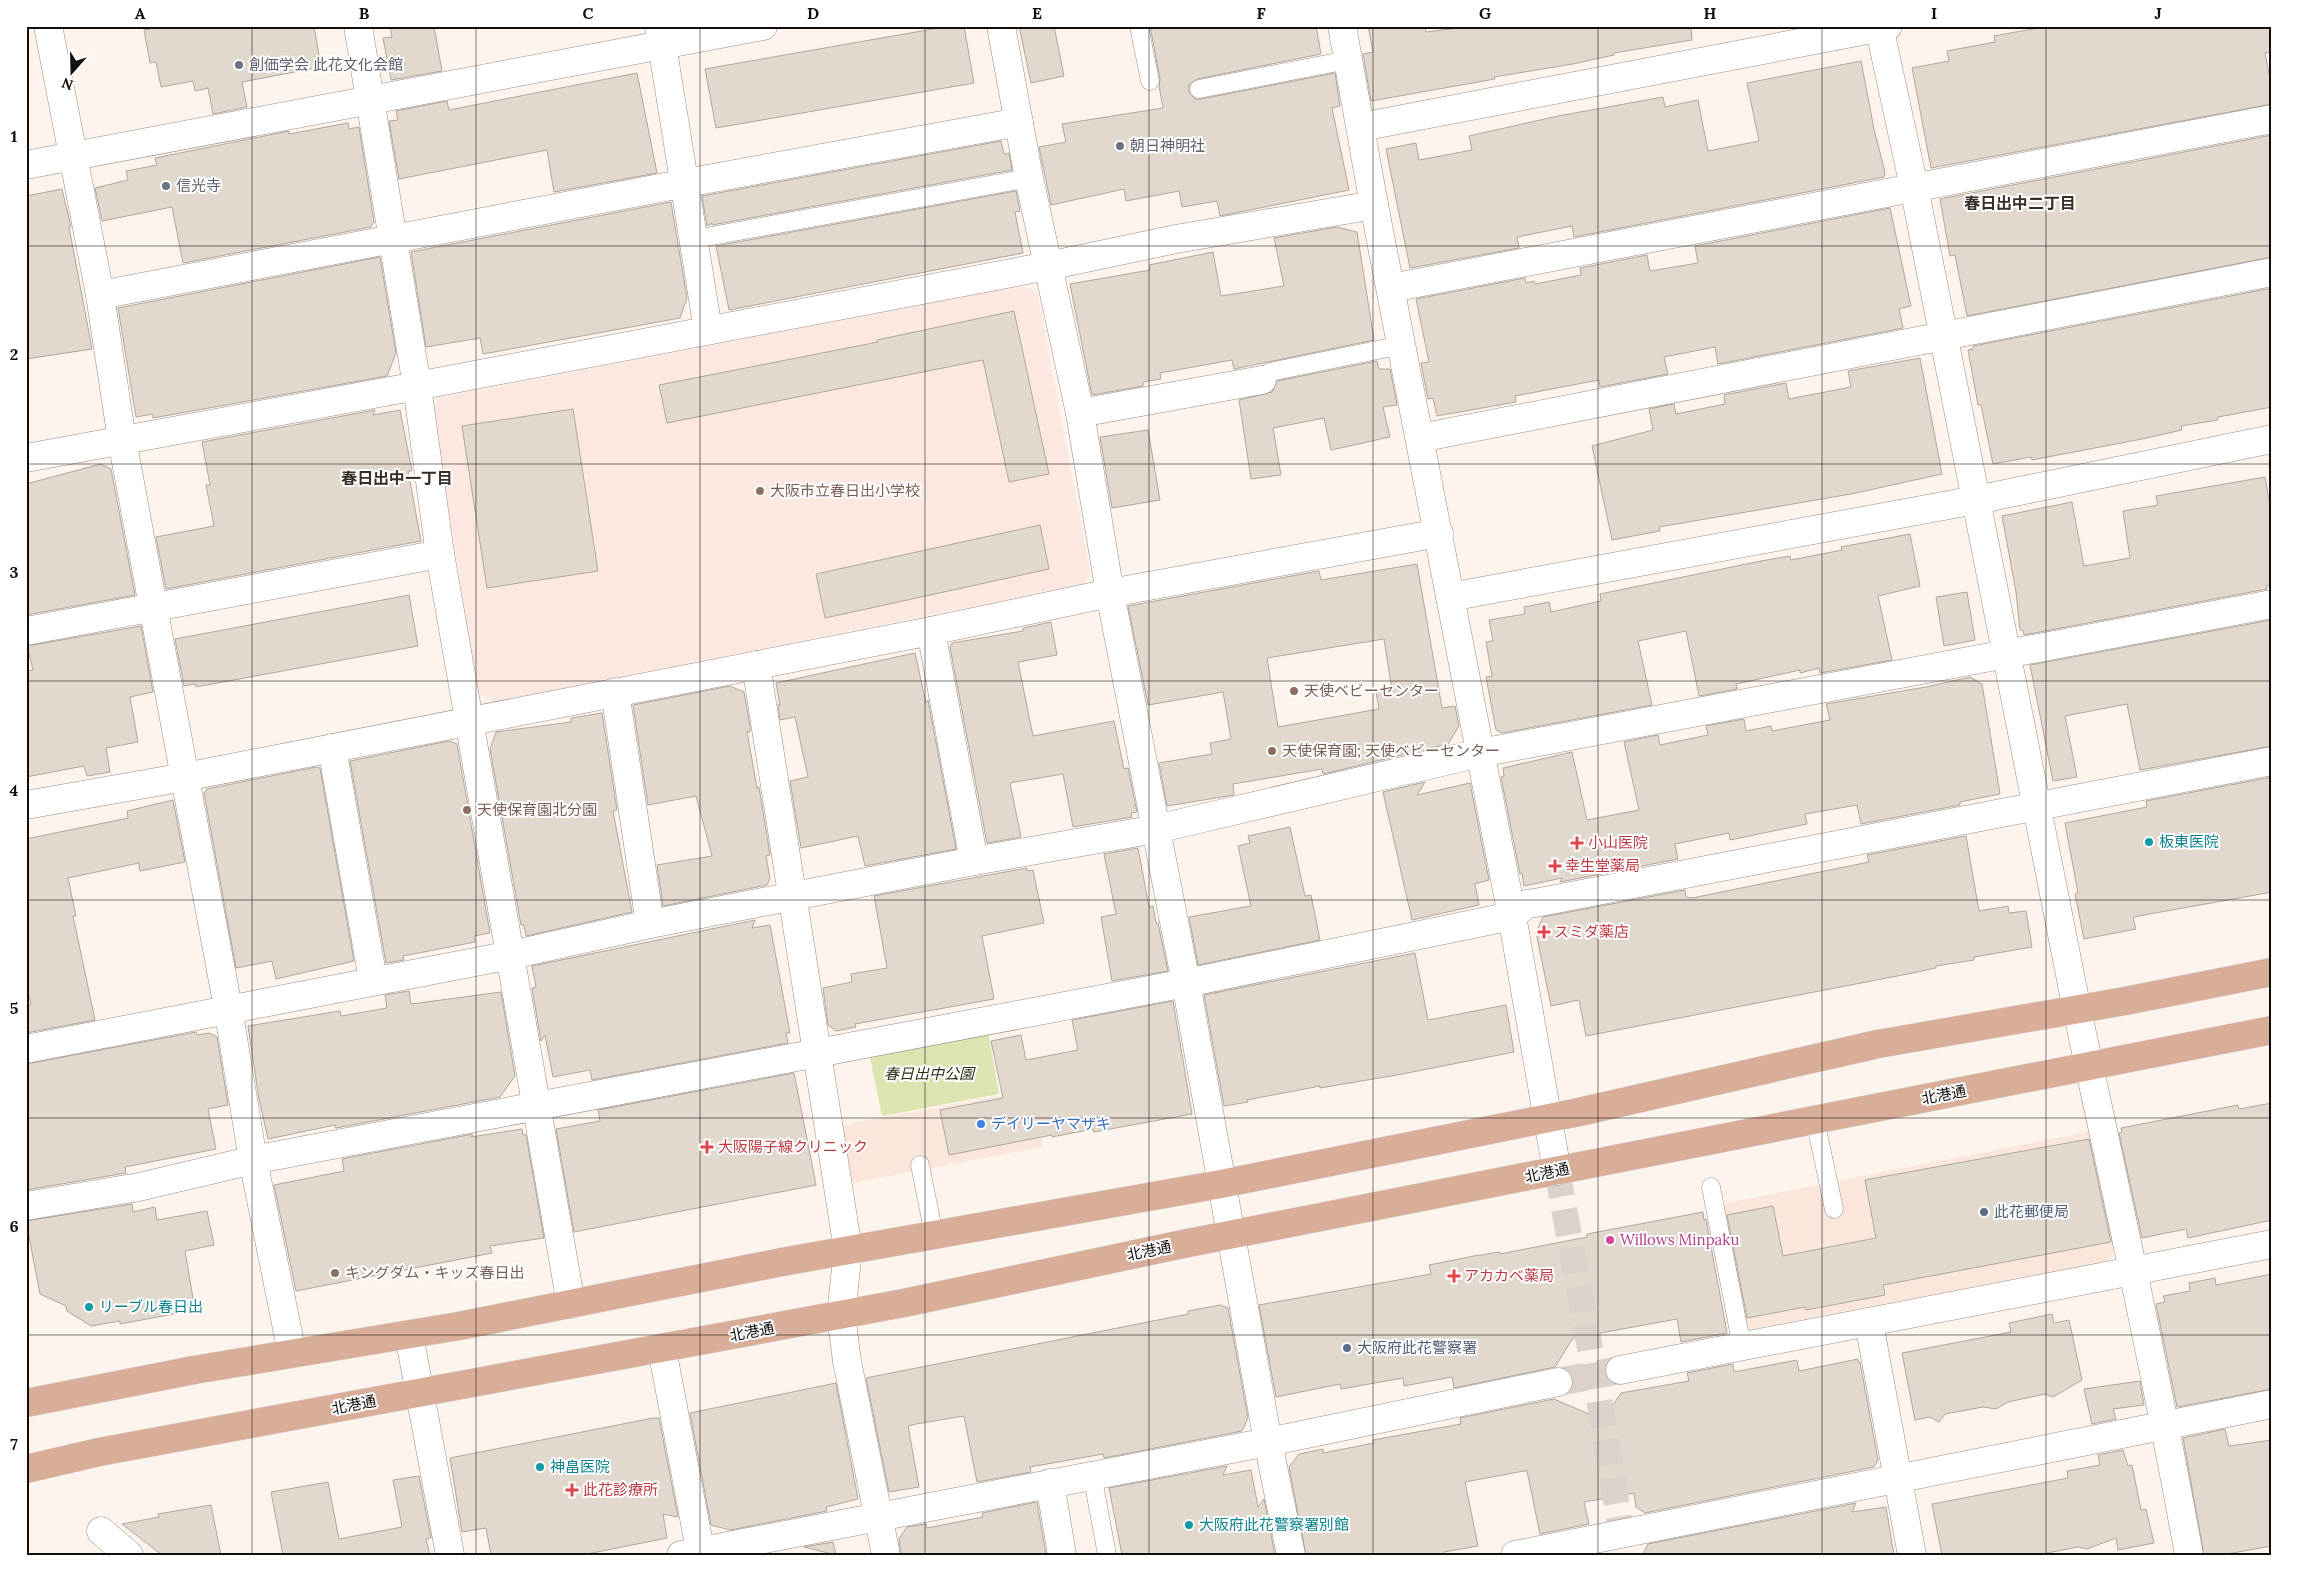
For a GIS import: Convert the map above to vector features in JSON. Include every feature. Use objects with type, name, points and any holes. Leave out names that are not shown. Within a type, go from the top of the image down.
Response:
[{"type":"main road","points":[[26,1404],[292,1353],[409,1335],[848,1250],[1221,1184],[1548,1118],[1878,1044],[2077,1010],[2272,972]]},
{"type":"main road","name":"北港通","points":[[26,1469],[99,1452],[841,1315],[1231,1235],[2272,1030]]},
{"type":"street","points":[[48,26],[100,295],[122,440],[186,777],[228,1008],[253,1160],[292,1353]]},
{"type":"street","points":[[358,26],[417,386],[440,554],[571,1304]]},
{"type":"street","points":[[26,165],[371,102],[660,36],[764,26]]},
{"type":"street","points":[[1001,26],[1029,178],[1080,413],[1110,593],[1186,983],[1268,1442],[1291,1555]]},
{"type":"street","points":[[1342,26],[1374,205],[1512,916],[1557,1171]]},
{"type":"street","points":[[1361,128],[1882,27],[2036,808],[2165,1424],[2189,1555]]},
{"type":"street","points":[[660,36],[686,183],[708,330]]},
{"type":"street","points":[[1391,288],[2272,119]]},
{"type":"street","points":[[100,295],[686,183],[1019,122]]},
{"type":"street","points":[[26,458],[1048,266],[1176,239],[1374,205]]},
{"type":"street","points":[[1420,438],[2272,272]]},
{"type":"street","points":[[1080,413],[1262,380]]},
{"type":"street","points":[[1450,597],[1976,500],[2272,439]]},
{"type":"street","points":[[26,805],[186,777],[930,631],[1110,593],[1439,533]]},
{"type":"street","points":[[26,631],[440,554]]},
{"type":"street","points":[[26,1049],[228,1008],[511,955],[650,924],[793,896],[974,861],[1156,829],[1480,753],[2272,604]]},
{"type":"street","points":[[930,631],[974,861]]},
{"type":"street","points":[[756,665],[817,1054],[842,1169],[848,1250],[841,1315],[847,1361],[886,1555]]},
{"type":"street","points":[[614,692],[650,924]]},
{"type":"street","points":[[332,748],[373,980]]},
{"type":"street","points":[[26,1206],[140,1187],[253,1160],[1186,983],[1512,916],[1527,904],[2036,808],[2272,761]]},
{"type":"street","points":[[1620,1370],[2272,1244]]},
{"type":"street","points":[[1869,1322],[1899,1476],[1912,1555]]},
{"type":"street","points":[[409,1335],[418,1393],[450,1555]]},
{"type":"street","points":[[662,1349],[694,1554],[1092,1474],[1268,1442],[1558,1382]]},
{"type":"street","points":[[1515,1555],[1621,1535],[1899,1476],[2272,1404]]},
{"type":"street","points":[[1050,1483],[1062,1555]]},
{"type":"street","points":[[101,1531],[129,1555]]},
{"type":"lane","points":[[1139,26],[1150,81]]},
{"type":"lane","points":[[1199,89],[1348,60]]},
{"type":"lane","points":[[695,239],[1029,178]]},
{"type":"lane","points":[[1262,380],[1270,372],[1402,345]]},
{"type":"lane","points":[[1815,1120],[1834,1210]]},
{"type":"lane","points":[[920,1165],[934,1235]]},
{"type":"lane","points":[[1711,1188],[1742,1347]]},
{"type":"lane","points":[[1092,1474],[1107,1555]]},
{"type":"shaded area","name":"大阪市立春日出小学校","points":[[1021,286],[1037,292],[1090,571],[1084,584],[494,702],[478,693],[433,412],[438,398]]},
{"type":"shaded area","points":[[1032,1090],[1043,1147],[847,1184],[836,1126]]},
{"type":"shaded area","points":[[2092,1131],[2115,1249],[2109,1261],[1748,1330],[1721,1204]]},
{"type":"green space","name":"春日出中公園","points":[[988,1031],[999,1094],[882,1116],[869,1053]]},
{"type":"building","name":"創価学会 此花文化会館","points":[[150,26],[314,26],[321,67],[242,82],[247,107],[213,114],[208,88],[195,91],[193,81],[161,87],[156,62],[150,63],[144,30],[150,29]]},
{"type":"building","points":[[390,26],[434,26],[442,71],[391,80],[383,38],[392,37]]},
{"type":"building","points":[[950,26],[964,26],[974,83],[716,128],[705,69]]},
{"type":"building","points":[[1019,26],[1054,26],[1064,76],[1031,83]]},
{"type":"building","points":[[1150,26],[1316,26],[1321,54],[1197,79],[1189,85],[1189,92],[1195,99],[1201,99],[1335,73],[1340,106],[1332,108],[1349,190],[1220,216],[1217,201],[1182,207],[1179,191],[1126,201],[1124,189],[1051,205],[1039,147],[1066,142],[1062,124],[1163,108],[1159,86],[1160,79]]},
{"type":"building","points":[[1368,26],[1425,26],[1426,32],[1474,26],[1691,26],[1692,40],[1614,53],[1614,55],[1573,64],[1371,101],[1363,54],[1373,52]]},
{"type":"building","points":[[2049,26],[2272,26],[2272,52],[2265,53],[2272,89],[2272,104],[1931,168],[1912,68],[1949,61],[1947,51],[1995,42],[1994,36]]},
{"type":"building","points":[[1861,61],[1874,129],[1885,172],[1884,177],[1574,237],[1572,226],[1517,237],[1519,248],[1410,268],[1386,149],[1416,143],[1419,160],[1472,150],[1469,136],[1558,116],[1663,97],[1665,107],[1698,100],[1708,151],[1759,141],[1747,83]]},
{"type":"building","points":[[637,73],[657,173],[554,192],[547,150],[399,179],[389,121],[398,120],[396,111],[447,101],[449,110]]},
{"type":"building","points":[[348,123],[349,129],[359,127],[374,222],[371,227],[183,263],[172,207],[102,221],[95,188],[128,180],[126,171],[157,165],[155,158],[289,131],[289,134]]},
{"type":"building","points":[[2272,135],[2272,257],[1967,316],[1955,255],[1950,256],[1940,199]]},
{"type":"building","points":[[1001,141],[1004,154],[1009,153],[1012,170],[712,225],[712,223],[707,226],[702,196]]},
{"type":"building","points":[[62,189],[71,227],[69,227],[92,349],[26,359],[26,196]]},
{"type":"building","points":[[1016,191],[1020,211],[1015,212],[1023,253],[729,310],[716,246]]},
{"type":"building","points":[[671,202],[687,298],[680,318],[483,354],[480,338],[426,347],[411,252]]},
{"type":"building","points":[[1890,208],[1911,306],[1899,309],[1903,328],[1718,364],[1715,347],[1664,357],[1668,374],[1600,387],[1599,380],[1515,396],[1516,402],[1437,416],[1433,398],[1428,399],[1421,363],[1429,362],[1416,299],[1525,278],[1526,283],[1534,281],[1535,284],[1581,275],[1580,268],[1647,255],[1650,271],[1698,263],[1695,246]]},
{"type":"building","points":[[1337,227],[1357,232],[1374,340],[1234,369],[1232,360],[1160,373],[1161,379],[1143,382],[1143,386],[1092,395],[1070,284],[1150,270],[1149,265],[1213,252],[1221,296],[1284,286],[1274,238]]},
{"type":"building","points":[[380,257],[396,353],[387,376],[153,418],[153,414],[136,417],[118,308]]},
{"type":"building","points":[[2272,288],[2272,407],[2218,417],[2218,420],[2181,426],[2182,430],[2142,439],[2032,460],[2031,457],[1993,464],[1981,405],[1978,405],[1968,350],[1973,349],[1973,346]]},
{"type":"building","points":[[1014,311],[1049,474],[1009,482],[983,360],[667,423],[659,385],[878,342],[877,340]]},
{"type":"building","points":[[1920,358],[1942,474],[1851,494],[1659,527],[1660,531],[1612,540],[1592,446],[1653,430],[1649,409],[1674,404],[1676,414],[1725,404],[1724,395],[1786,383],[1789,399],[1851,387],[1848,371]]},
{"type":"building","points":[[1377,361],[1379,369],[1390,369],[1397,405],[1383,407],[1390,437],[1331,450],[1324,418],[1273,428],[1281,475],[1251,479],[1239,400],[1272,392],[1277,381]]},
{"type":"building","points":[[573,409],[598,571],[487,588],[462,426]]},
{"type":"building","points":[[375,410],[373,415],[400,410],[412,471],[408,471],[421,541],[166,589],[156,537],[214,526],[206,485],[210,485],[202,442]]},
{"type":"building","points":[[1148,430],[1160,500],[1112,508],[1100,437]]},
{"type":"building","points":[[101,464],[111,469],[135,595],[26,615],[26,484]]},
{"type":"building","points":[[2265,477],[2272,515],[2272,585],[2266,586],[2267,589],[2024,635],[2023,630],[2020,630],[2016,592],[2002,516],[2072,502],[2084,566],[2130,558],[2123,511],[2158,505],[2156,496]]},
{"type":"building","points":[[1040,525],[1049,569],[825,618],[816,574]]},
{"type":"building","points":[[1910,534],[1920,586],[1878,596],[1892,660],[1820,673],[1819,668],[1800,673],[1800,670],[1736,684],[1737,689],[1699,696],[1686,631],[1638,641],[1652,705],[1502,733],[1496,730],[1486,677],[1492,676],[1486,642],[1493,641],[1489,620],[1525,614],[1524,607],[1549,602],[1551,612],[1601,601],[1600,594],[1761,561],[1790,556],[1791,560],[1842,550],[1841,547]]},
{"type":"building","points":[[1417,564],[1442,708],[1455,706],[1459,726],[1448,744],[1323,774],[1322,769],[1233,784],[1234,795],[1167,806],[1159,763],[1212,754],[1210,743],[1231,739],[1223,692],[1148,705],[1128,606],[1319,571],[1321,580]],"holes":[[[1384,639],[1392,690],[1376,692],[1379,709],[1278,727],[1267,658]]]},
{"type":"building","points":[[1967,592],[1975,640],[1944,646],[1936,597]]},
{"type":"building","points":[[409,595],[418,646],[196,687],[195,684],[184,686],[175,639]]},
{"type":"building","points":[[2271,620],[2272,746],[2140,770],[2127,704],[2065,716],[2077,777],[2053,781],[2030,665]]},
{"type":"building","points":[[1051,622],[1057,655],[1018,662],[1033,736],[1114,721],[1124,769],[1128,768],[1137,812],[1131,813],[1132,817],[1073,827],[1063,774],[1010,783],[1021,837],[987,843],[950,647],[952,643],[1023,631],[1023,628]]},
{"type":"building","points":[[141,626],[153,692],[130,697],[138,742],[106,748],[110,772],[87,776],[84,766],[26,777],[26,671],[33,670],[27,646]]},
{"type":"building","points":[[915,653],[926,703],[928,700],[956,849],[865,866],[858,836],[801,848],[790,781],[808,777],[795,717],[780,720],[778,704],[780,705],[776,683]]},
{"type":"building","points":[[1970,677],[1982,684],[2000,794],[1960,802],[1960,805],[1861,824],[1857,805],[1805,814],[1807,824],[1730,840],[1729,833],[1675,844],[1678,859],[1560,882],[1562,878],[1524,886],[1501,777],[1504,776],[1503,768],[1572,752],[1587,820],[1639,810],[1624,742],[1658,735],[1660,745],[1708,735],[1706,726],[1744,719],[1746,731],[1771,726],[1772,731],[1830,720],[1826,704],[1926,687]]},
{"type":"building","points":[[730,686],[744,692],[750,726],[750,732],[747,732],[757,788],[759,787],[770,855],[766,856],[770,878],[767,885],[663,906],[657,865],[712,856],[696,796],[648,805],[633,705]]},
{"type":"building","points":[[602,713],[617,810],[613,811],[632,912],[526,936],[524,925],[521,925],[490,749],[496,732],[571,722],[571,718]]},
{"type":"building","points":[[449,741],[457,744],[490,933],[474,936],[475,942],[403,956],[404,960],[386,963],[350,761]]},
{"type":"building","points":[[316,767],[320,768],[354,961],[276,979],[272,961],[236,968],[204,793],[207,789]]},
{"type":"building","points":[[2272,777],[2272,892],[2133,917],[2136,929],[2084,939],[2075,894],[2078,893],[2065,823],[2147,807],[2146,801]]},
{"type":"building","points":[[1425,782],[1417,795],[1470,783],[1489,880],[1475,884],[1479,905],[1412,920],[1383,792]]},
{"type":"building","points":[[173,800],[185,862],[140,871],[139,863],[68,878],[76,916],[73,916],[95,1020],[26,1033],[26,1006],[31,1005],[26,981],[26,839],[128,818],[127,811]]},
{"type":"building","points":[[1290,827],[1305,896],[1311,895],[1320,940],[1198,965],[1189,917],[1251,906],[1238,846],[1250,843],[1248,836]]},
{"type":"building","points":[[1966,836],[1979,911],[2008,906],[2009,913],[2026,911],[2032,947],[1974,957],[1974,960],[1936,966],[1936,968],[1913,973],[1586,1036],[1579,1000],[1551,1006],[1536,932],[1543,917],[1685,890],[1686,897],[1692,898],[1869,862],[1867,855]]},
{"type":"building","points":[[1138,848],[1149,907],[1153,906],[1168,971],[1112,981],[1101,917],[1116,914],[1104,854]]},
{"type":"building","points":[[1027,868],[1027,871],[1033,870],[1044,923],[982,936],[994,999],[855,1024],[856,1027],[836,1031],[828,1025],[823,988],[852,982],[851,974],[887,968],[874,896]]},
{"type":"building","points":[[755,920],[752,928],[770,925],[790,1033],[786,1033],[788,1043],[592,1080],[590,1070],[553,1077],[545,1035],[541,1041],[532,988],[536,987],[532,966]]},
{"type":"building","points":[[1415,953],[1428,1020],[1506,1005],[1514,1052],[1397,1075],[1320,1088],[1320,1086],[1224,1106],[1204,995]]},
{"type":"building","points":[[409,991],[411,1004],[501,992],[515,1076],[500,1097],[336,1128],[335,1125],[268,1139],[259,1099],[248,1026],[340,1011],[341,1016],[387,1008],[385,995]]},
{"type":"building","points":[[1173,1001],[1192,1114],[1094,1132],[1093,1129],[1052,1137],[1052,1135],[949,1155],[940,1110],[1003,1098],[991,1041],[1021,1035],[1026,1060],[1078,1050],[1072,1020]]},
{"type":"building","points":[[196,1032],[197,1035],[209,1033],[217,1037],[228,1105],[208,1109],[216,1149],[125,1167],[126,1173],[26,1190],[26,1064]]},
{"type":"building","name":"大阪陽子線クリニック","points":[[794,1073],[816,1185],[574,1232],[556,1129],[600,1121],[598,1110]]},
{"type":"building","points":[[2272,1103],[2272,1220],[2188,1238],[2186,1229],[2142,1238],[2119,1133],[2122,1132],[2121,1128],[2238,1105],[2239,1109]]},
{"type":"building","points":[[522,1129],[523,1135],[526,1135],[544,1238],[490,1246],[492,1253],[296,1291],[274,1185],[344,1171],[342,1159],[473,1134],[471,1137]]},
{"type":"building","points":[[2089,1139],[2111,1242],[1883,1285],[1885,1295],[1806,1310],[1805,1307],[1747,1318],[1727,1215],[1773,1206],[1783,1256],[1876,1238],[1865,1180]]},
{"type":"building","points":[[132,1204],[133,1212],[155,1207],[157,1220],[207,1211],[214,1245],[185,1251],[195,1310],[120,1324],[120,1321],[91,1326],[67,1311],[66,1306],[40,1294],[26,1221]]},
{"type":"building","points":[[1703,1212],[1704,1220],[1706,1219],[1727,1333],[1681,1342],[1677,1319],[1573,1338],[1555,1367],[1454,1388],[1452,1377],[1404,1386],[1403,1378],[1341,1389],[1340,1384],[1276,1397],[1259,1305],[1431,1274],[1429,1265],[1474,1256],[1500,1252],[1500,1254],[1587,1237],[1587,1234]]},
{"type":"building","points":[[2272,1274],[2272,1389],[2177,1407],[2156,1304],[2165,1302],[2163,1296],[2190,1291],[2189,1283],[2215,1278],[2216,1285]]},
{"type":"building","points":[[1220,1305],[1228,1308],[1248,1418],[1242,1431],[1104,1458],[1103,1454],[1030,1467],[1031,1472],[977,1482],[964,1416],[916,1424],[908,1426],[919,1487],[889,1492],[866,1378],[1188,1314],[1188,1311]]},
{"type":"building","points":[[2052,1314],[2054,1323],[2069,1320],[2082,1380],[2053,1397],[2045,1394],[2008,1402],[1996,1409],[1983,1407],[1945,1414],[1939,1422],[1930,1417],[1915,1420],[1902,1353],[2011,1332],[2009,1323]]},
{"type":"building","points":[[1858,1359],[1878,1460],[1874,1467],[1645,1513],[1636,1507],[1634,1493],[1584,1502],[1589,1524],[1540,1534],[1527,1471],[1524,1471],[1465,1482],[1478,1546],[1444,1552],[1444,1555],[1306,1555],[1289,1467],[1299,1454],[1323,1449],[1323,1453],[1374,1443],[1373,1440],[1461,1424],[1460,1418],[1554,1399],[1603,1420],[1621,1393],[1689,1381],[1687,1373],[1733,1364],[1734,1372],[1797,1360],[1799,1371]]},
{"type":"building","points":[[2140,1381],[2144,1405],[2113,1409],[2116,1419],[2092,1424],[2084,1389]]},
{"type":"building","points":[[836,1383],[858,1499],[826,1507],[827,1511],[730,1530],[711,1525],[690,1413]]},
{"type":"building","points":[[659,1418],[678,1517],[663,1514],[667,1538],[582,1555],[491,1555],[486,1528],[462,1532],[450,1458]]},
{"type":"building","points":[[2225,1429],[2229,1446],[2272,1440],[2272,1546],[2221,1555],[2204,1555],[2183,1438]]},
{"type":"building","points":[[2123,1450],[2128,1466],[2132,1465],[2141,1510],[2146,1509],[2154,1543],[2118,1550],[2116,1538],[2087,1549],[2078,1547],[2037,1555],[1942,1555],[1932,1504],[2068,1478],[2067,1471],[2100,1465],[2098,1455]]},
{"type":"building","name":"大阪府此花警察署別館","points":[[1227,1466],[1223,1475],[1251,1470],[1258,1507],[1264,1499],[1275,1555],[1122,1555],[1109,1488]]},
{"type":"building","points":[[419,1476],[431,1538],[426,1539],[430,1555],[283,1555],[271,1492],[328,1482],[339,1539],[402,1527],[393,1480]]},
{"type":"building","points":[[1037,1502],[1046,1555],[901,1555],[899,1539],[907,1527],[926,1524],[927,1528],[983,1517],[982,1513]]},
{"type":"building","points":[[1856,1503],[1852,1512],[1886,1507],[1894,1555],[1643,1555],[1648,1544]]},
{"type":"building","points":[[211,1505],[221,1555],[162,1555],[122,1524],[159,1517],[158,1514]]},
{"type":"building","points":[[833,1542],[836,1555],[804,1547]]},
{"type":"tunnel","points":[[1557,1171],[1595,1375],[1625,1555]]},
{"type":"tunnel","points":[[1558,1382],[1620,1370]]},
{"type":"place","name":"創価学会 此花文化会館","points":[[239,65]]},
{"type":"place","name":"朝日神明社","points":[[1120,146]]},
{"type":"place","name":"信光寺","points":[[166,186]]},
{"type":"place","name":"大阪市立春日出小学校","points":[[760,491]]},
{"type":"place","name":"天使ベビーセンター","points":[[1294,691]]},
{"type":"place","name":"天使保育園; 天使ベビーセンター","points":[[1272,751]]},
{"type":"place","name":"天使保育園北分園","points":[[467,810]]},
{"type":"place","name":"板東医院","points":[[2149,842]]},
{"type":"place","name":"小山医院","points":[[1577,843]]},
{"type":"place","name":"幸生堂薬局","points":[[1555,866]]},
{"type":"place","name":"スミダ薬店","points":[[1544,932]]},
{"type":"place","name":"デイリーヤマザキ","points":[[981,1124]]},
{"type":"place","name":"大阪陽子線クリニック","points":[[707,1147]]},
{"type":"place","name":"此花郵便局","points":[[1984,1212]]},
{"type":"place","name":"Willows Minpaku","points":[[1610,1240]]},
{"type":"place","name":"キングダム・キッズ春日出","points":[[335,1273]]},
{"type":"place","name":"アカカベ薬局","points":[[1454,1276]]},
{"type":"place","name":"リーブル春日出","points":[[89,1307]]},
{"type":"place","name":"大阪府此花警察署","points":[[1347,1348]]},
{"type":"place","name":"神畠医院","points":[[540,1467]]},
{"type":"place","name":"此花診療所","points":[[572,1490]]},
{"type":"place","name":"大阪府此花警察署別館","points":[[1189,1525]]},
{"type":"district","name":"春日出中二丁目","points":[[2020,203]]},
{"type":"district","name":"春日出中一丁目","points":[[397,478]]}]
